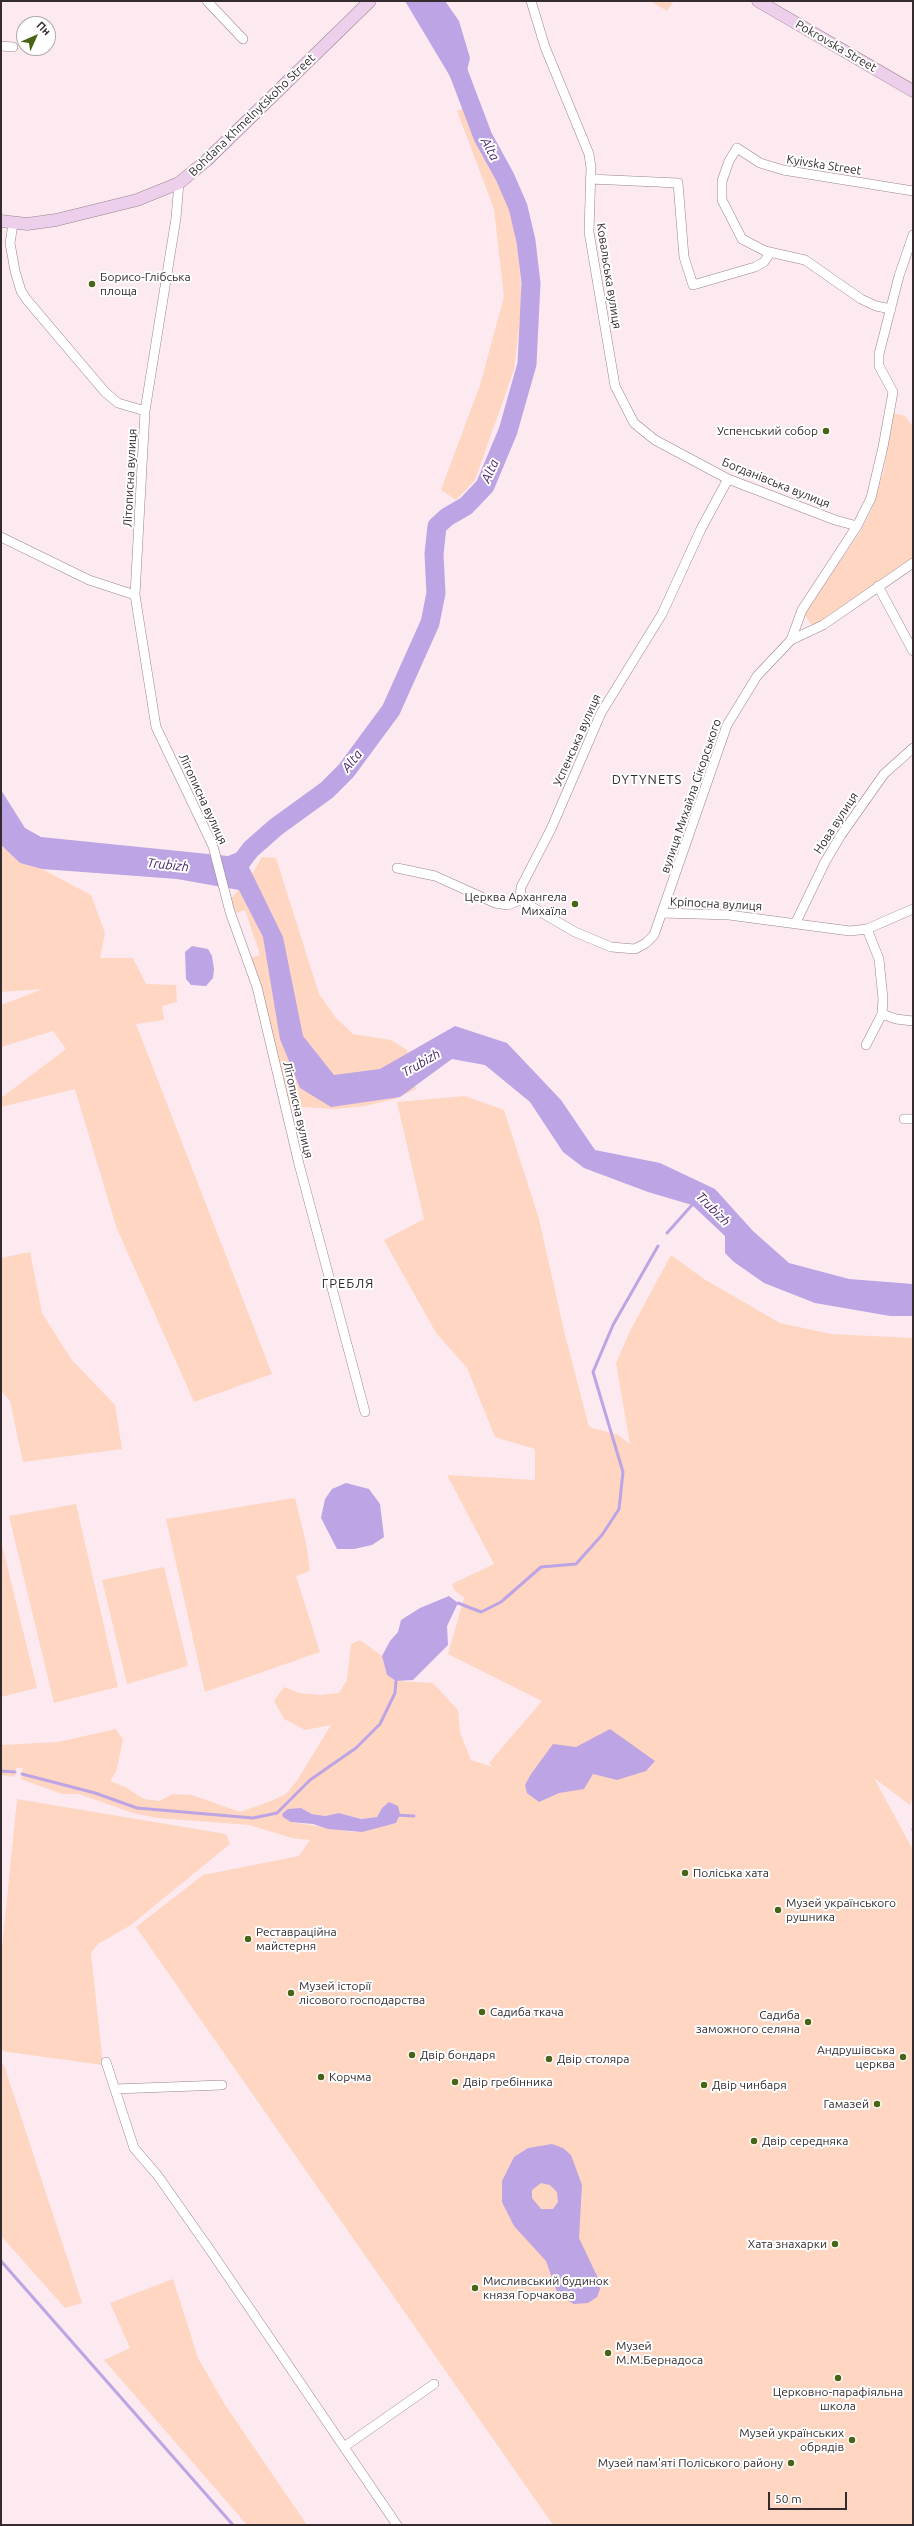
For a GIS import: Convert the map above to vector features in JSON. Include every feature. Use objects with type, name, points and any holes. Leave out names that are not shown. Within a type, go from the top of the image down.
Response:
[{"type":"main road","name":"Bohdana Khmelnytskoho Street","points":[[7,222],[56,220],[142,198],[179,184],[207,160],[370,1]]},
{"type":"main road","name":"Pokrovska Street","points":[[758,1],[913,91]]},
{"type":"street","points":[[207,1],[243,39]]},
{"type":"street","name":"Ковальська вулиця","points":[[531,1],[545,47],[587,145],[591,162],[589,232],[613,376],[619,396]]},
{"type":"street","points":[[1,46],[13,47]]},
{"type":"street","name":"Kyivska Street","points":[[770,252],[742,239],[722,200],[723,176],[729,161],[737,148],[760,163],[783,170],[913,191]]},
{"type":"street","points":[[590,179],[678,183],[684,257],[693,285],[755,267],[764,262],[770,252],[805,260],[861,299],[876,306],[891,309]]},
{"type":"street","name":"Літописна вулиця","points":[[179,184],[176,218],[145,411],[135,594],[156,727],[212,846],[224,891],[257,987],[298,1164],[365,1412]]},
{"type":"street","points":[[7,222],[15,271],[21,291],[27,300],[105,392],[118,403],[145,411]]},
{"type":"street","name":"вулиця Михайла Сікорського","points":[[663,913],[727,724],[757,676],[791,640],[802,610],[857,526],[867,507],[876,480],[890,410],[892,388],[879,366],[878,361],[891,309],[913,235]]},
{"type":"street","name":"Богданівська вулиця","points":[[619,396],[634,423],[641,431],[728,479],[835,520],[857,526]]},
{"type":"street","name":"Успенська вулиця","points":[[520,900],[521,887],[549,835],[601,714],[662,614],[701,529],[728,479]]},
{"type":"street","points":[[1,537],[89,580],[135,594]]},
{"type":"street","points":[[791,640],[823,624],[913,563]]},
{"type":"street","points":[[878,586],[913,651]]},
{"type":"street","name":"Нова вулиця","points":[[796,922],[821,869],[840,835],[884,774],[913,748]]},
{"type":"street","points":[[397,868],[434,876],[495,902],[508,904],[520,900]]},
{"type":"street","name":"Кріпосна вулиця","points":[[520,900],[589,939],[629,950],[641,947],[651,940],[663,913],[723,914],[796,922],[840,931],[867,929],[913,908]]},
{"type":"street","points":[[866,1045],[882,1014],[883,999],[879,959],[867,929]]},
{"type":"street","points":[[882,1014],[896,1020],[913,1020]]},
{"type":"street","points":[[106,2062],[134,2148],[158,2176],[210,2250],[397,2525]]},
{"type":"street","points":[[115,2089],[222,2085]]},
{"type":"street","points":[[344,2447],[434,2384]]},
{"type":"shaded area","points":[[650,1],[674,1],[667,11]]},
{"type":"shaded area","points":[[465,108],[508,200],[518,250],[522,301],[514,370],[475,480],[456,500],[441,490],[480,385],[504,297],[494,209],[457,111]]},
{"type":"shaded area","points":[[894,413],[905,416],[913,426],[913,558],[823,621],[814,625],[810,623],[805,615],[808,608],[860,532],[872,509],[884,469]]},
{"type":"shaded area","points":[[1,845],[20,863],[42,869],[91,895],[105,933],[100,958],[133,958],[146,984],[176,985],[177,1002],[162,1006],[164,1020],[136,1024],[272,1374],[194,1402],[117,1229],[75,1089],[1,1107],[1,1098],[66,1049],[53,1031],[1,1047],[1,1005],[43,989],[1,992]]},
{"type":"shaded area","points":[[262,857],[276,858],[319,994],[336,1018],[353,1034],[391,1040],[407,1050],[416,1089],[395,1099],[365,1106],[334,1109],[287,1106],[251,958],[260,955],[245,910],[236,913],[231,899],[254,871]]},
{"type":"shaded area","points":[[702,902],[738,909],[739,912],[701,907]]},
{"type":"shaded area","points":[[465,1096],[504,1110],[539,1219],[564,1331],[589,1427],[618,1435],[630,1444],[616,1363],[631,1329],[671,1255],[704,1279],[780,1323],[831,1334],[913,1338],[913,1796],[910,1805],[874,1778],[913,1850],[913,2525],[553,2525],[136,1927],[203,1875],[299,1856],[310,1840],[292,1838],[249,1825],[157,1818],[133,1813],[79,1794],[62,1794],[21,1779],[23,1768],[16,1768],[15,1777],[1,1775],[1,1745],[58,1742],[116,1729],[123,1740],[116,1772],[110,1781],[125,1787],[144,1799],[160,1801],[172,1794],[192,1795],[240,1812],[271,1801],[286,1794],[296,1782],[331,1725],[305,1730],[284,1719],[274,1701],[284,1687],[299,1693],[320,1695],[339,1693],[347,1680],[351,1644],[360,1640],[382,1656],[387,1675],[396,1681],[433,1683],[458,1710],[460,1732],[471,1760],[493,1767],[489,1763],[542,1701],[448,1654],[464,1598],[455,1591],[452,1584],[494,1564],[447,1475],[535,1480],[535,1449],[495,1437],[467,1368],[436,1333],[384,1240],[424,1219],[397,1102]],"holes":[[[301,1808],[312,1814],[325,1816],[339,1813],[361,1819],[377,1817],[382,1808],[396,1823],[353,1832],[291,1822]]]},
{"type":"shaded area","points":[[30,1252],[42,1313],[71,1359],[115,1405],[122,1449],[23,1462],[10,1401],[1,1391],[1,1258]]},
{"type":"shaded area","points":[[295,1498],[306,1543],[310,1571],[296,1576],[320,1652],[205,1692],[166,1519]]},
{"type":"shaded area","points":[[76,1504],[118,1687],[54,1703],[9,1516]]},
{"type":"shaded area","points":[[1,1541],[37,1688],[1,1697]]},
{"type":"shaded area","points":[[164,1567],[188,1666],[127,1684],[102,1580]]},
{"type":"shaded area","points":[[17,1799],[226,1834],[230,1844],[131,1925],[98,1944],[91,1953],[103,2065],[1,2051],[1,1958]]},
{"type":"shaded area","points":[[1,2064],[4,2065],[82,2303],[65,2308],[1,2236]]},
{"type":"shaded area","points":[[173,2279],[198,2358],[225,2405],[307,2525],[247,2525],[104,2360],[130,2348],[110,2303]]},
{"type":"water","points":[[405,1],[445,1],[459,21],[470,58],[463,88],[451,78]]},
{"type":"water","name":"Trubizh","points":[[1,790],[25,828],[41,837],[228,856],[248,848],[251,854],[247,863],[283,937],[303,1036],[334,1075],[380,1069],[455,1026],[507,1043],[561,1100],[595,1150],[660,1163],[715,1189],[753,1231],[789,1263],[849,1279],[913,1284],[913,1316],[890,1316],[815,1303],[764,1283],[734,1262],[725,1253],[725,1236],[692,1205],[648,1192],[584,1168],[563,1152],[530,1102],[485,1065],[452,1059],[400,1097],[331,1107],[300,1088],[280,1039],[263,937],[239,890],[177,879],[42,869],[20,863],[1,845]]},
{"type":"water","points":[[192,946],[208,949],[212,956],[214,969],[213,978],[206,986],[191,985],[186,979],[185,952]]},
{"type":"water","points":[[346,1483],[369,1489],[380,1504],[384,1537],[372,1545],[354,1549],[337,1549],[321,1518],[325,1499],[332,1489]]},
{"type":"water","points":[[449,1596],[458,1603],[447,1626],[448,1645],[413,1680],[396,1681],[387,1675],[382,1656],[390,1641],[398,1632],[401,1620],[420,1608]]},
{"type":"water","points":[[610,1729],[655,1761],[646,1771],[617,1780],[593,1774],[584,1789],[559,1793],[539,1802],[527,1793],[525,1785],[531,1774],[553,1744],[576,1747]]},
{"type":"water","points":[[389,1802],[398,1806],[400,1814],[396,1823],[362,1832],[328,1829],[313,1824],[291,1822],[283,1817],[282,1814],[288,1809],[301,1808],[312,1814],[325,1816],[339,1813],[361,1819],[377,1817],[382,1808]]},
{"type":"water","points":[[552,2144],[563,2148],[571,2155],[582,2185],[579,2238],[598,2278],[600,2289],[597,2297],[588,2303],[574,2304],[558,2295],[546,2261],[514,2226],[502,2202],[502,2181],[514,2157],[528,2148]],"holes":[[[541,2183],[550,2185],[557,2192],[558,2202],[553,2209],[541,2209],[532,2198],[532,2190]]]},
{"type":"waterway","name":"Alta","points":[[234,871],[251,849],[276,827],[327,790],[346,771],[391,710],[430,623],[436,593],[434,554],[437,526],[447,517],[466,506],[485,486],[508,431],[527,364],[531,283],[526,241],[518,207],[505,177],[483,137],[455,63]]},
{"type":"waterway","name":"Trubizh","points":[[667,1233],[692,1205]]},
{"type":"waterway","points":[[458,1603],[481,1612],[501,1602],[541,1567],[576,1564],[602,1535],[619,1509],[623,1472],[593,1372],[613,1325],[658,1246]]},
{"type":"waterway","points":[[22,1774],[95,1793],[137,1808],[253,1818],[277,1813],[310,1780],[356,1748],[380,1724],[395,1693],[396,1681]]},
{"type":"waterway","points":[[1,1771],[15,1772]]},
{"type":"waterway","points":[[396,1815],[414,1816]]},
{"type":"waterway","points":[[1,2261],[233,2525]]},
{"type":"place","name":"Борисо-Глібська площа","points":[[92,284]]},
{"type":"place","name":"Успенський собор","points":[[826,431]]},
{"type":"place","name":"Церква Архангела Михаїла","points":[[575,904]]},
{"type":"place","name":"Поліська хата","points":[[685,1873]]},
{"type":"place","name":"Музей українського рушника","points":[[778,1910]]},
{"type":"place","name":"Реставраційна майстерня","points":[[248,1939]]},
{"type":"place","name":"Музей історії лісового господарства","points":[[291,1993]]},
{"type":"place","name":"Садиба ткача","points":[[482,2012]]},
{"type":"place","name":"Садиба заможного селяна","points":[[808,2022]]},
{"type":"place","name":"Двір бондаря","points":[[412,2055]]},
{"type":"place","name":"Андрушівська церква","points":[[903,2057]]},
{"type":"place","name":"Двір столяра","points":[[549,2059]]},
{"type":"place","name":"Корчма","points":[[321,2077]]},
{"type":"place","name":"Двір гребінника","points":[[455,2082]]},
{"type":"place","name":"Двір чинбаря","points":[[704,2085]]},
{"type":"place","name":"Гамазей","points":[[877,2104]]},
{"type":"place","name":"Двір середняка","points":[[754,2141]]},
{"type":"place","name":"Хата знахарки","points":[[835,2244]]},
{"type":"place","name":"Мисливський будинок князя Горчакова","points":[[475,2288]]},
{"type":"place","name":"Музей М.М.Бернадоса","points":[[608,2353]]},
{"type":"place","name":"Церковно-парафіяльна школа","points":[[838,2378]]},
{"type":"place","name":"Музей українських обрядів","points":[[852,2440]]},
{"type":"place","name":"Музей пам'яті Поліського району","points":[[791,2463]]},
{"type":"district","name":"DYTYNETS","points":[[647,780]]},
{"type":"district","name":"ГРЕБЛЯ","points":[[348,1284]]}]
